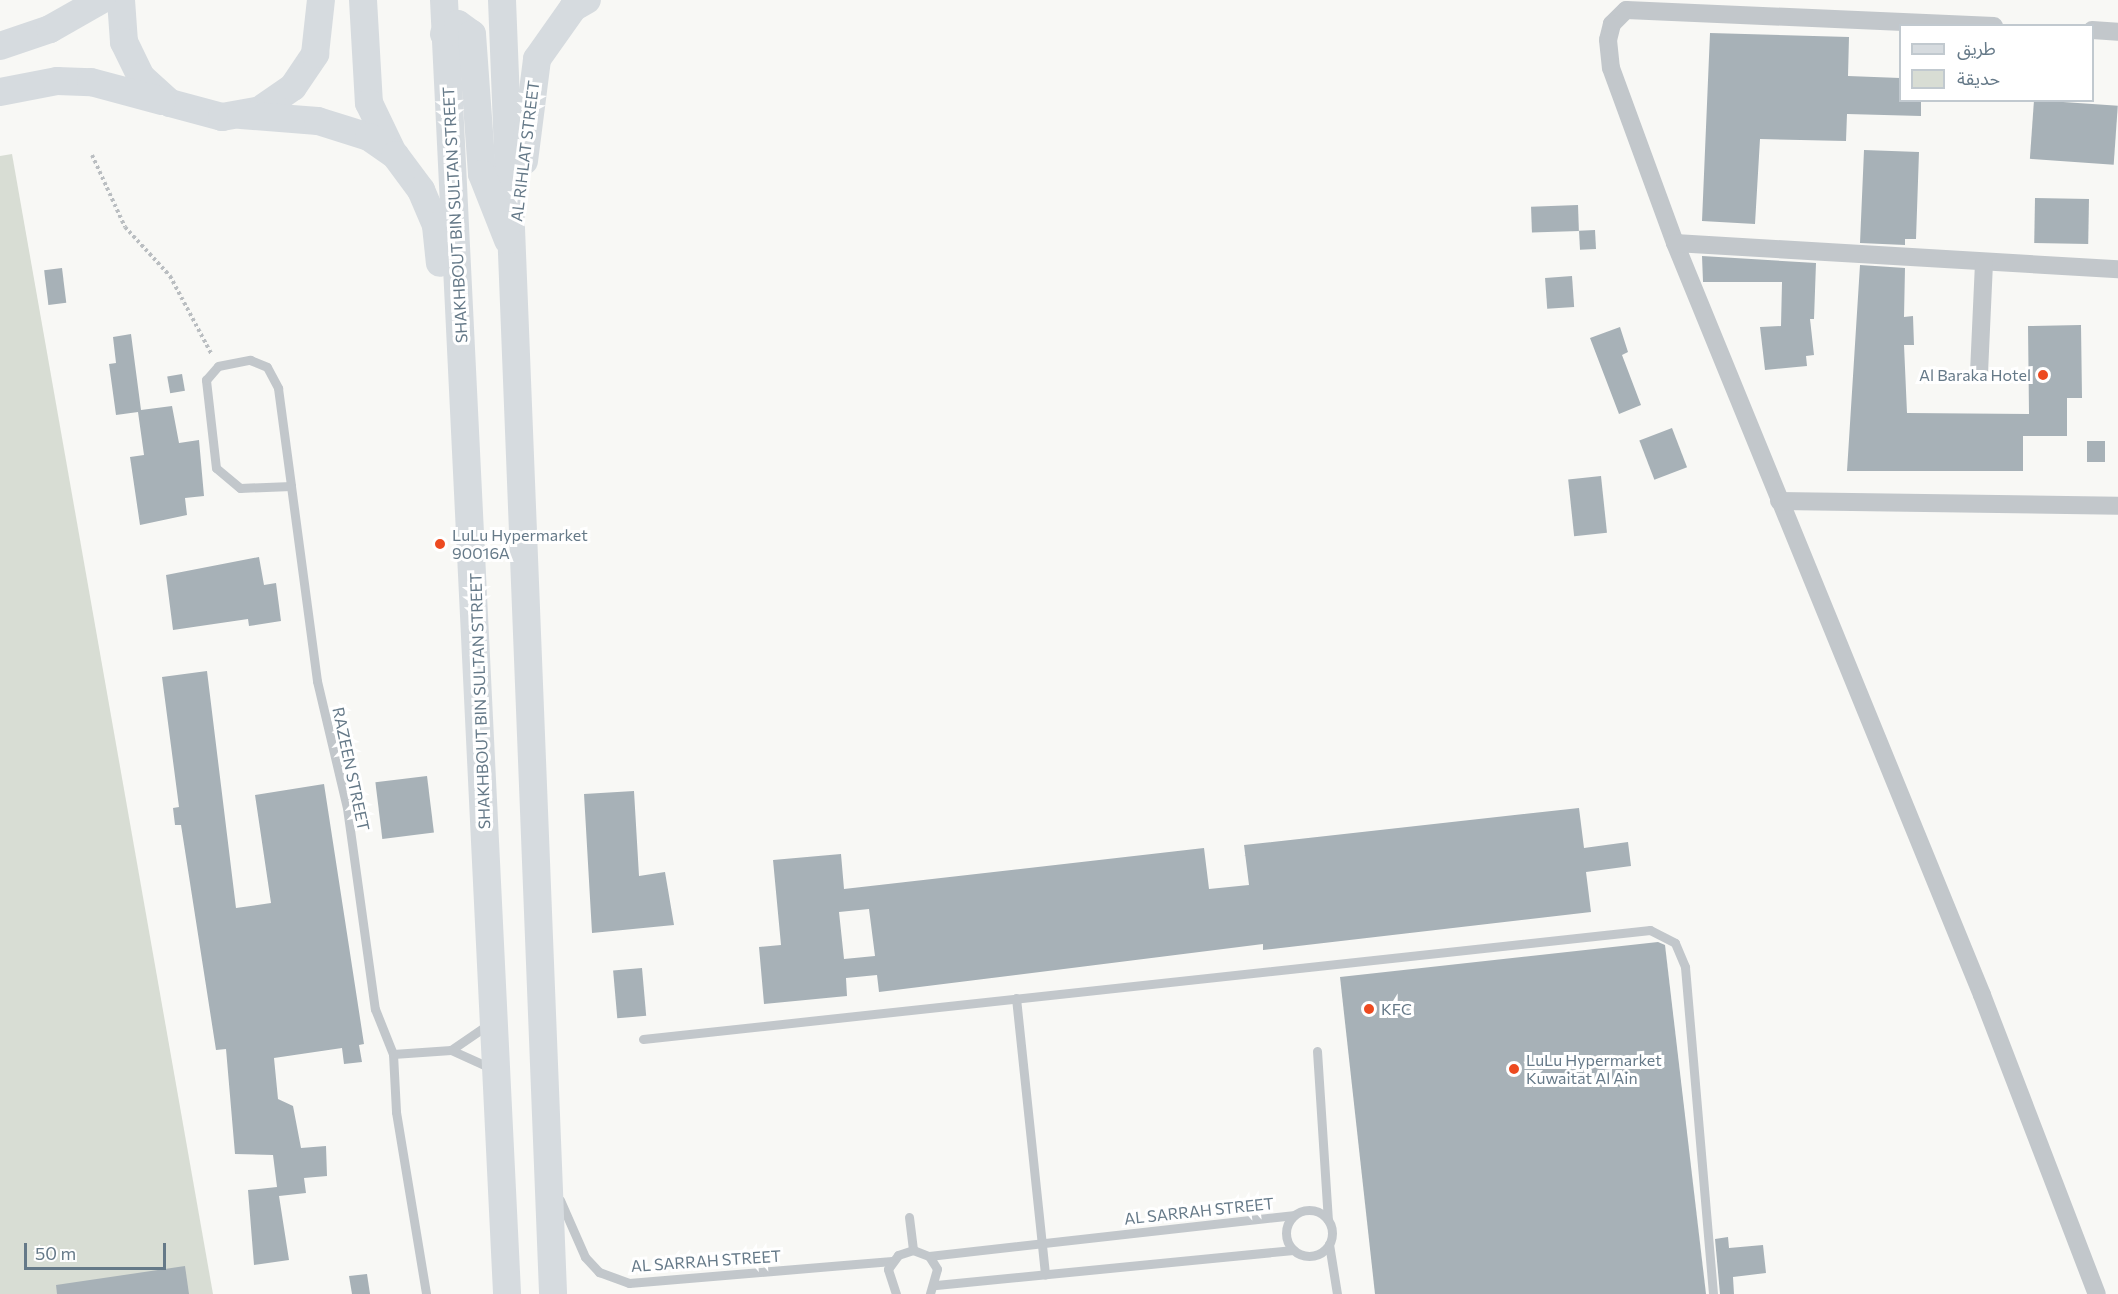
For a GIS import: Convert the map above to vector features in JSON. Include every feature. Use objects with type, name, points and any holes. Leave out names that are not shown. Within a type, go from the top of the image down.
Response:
[{"type":"main road","points":[[10,40],[100,0]]},
{"type":"main road","points":[[121,0],[120,23],[131,61],[170,103]]},
{"type":"main road","points":[[241,115],[277,100],[305,72],[321,35],[321,0]]},
{"type":"main road","points":[[363,0],[369,103],[395,156],[422,190],[436,226],[453,518],[461,549],[475,569]]},
{"type":"main road","name":"SHAKHBOUT BIN SULTAN STREET","points":[[444,0],[444,34],[475,569],[507,1294]]},
{"type":"main road","points":[[501,0],[513,250],[553,1294]]},
{"type":"main road","name":"AL RIHLAT STREET","points":[[513,250],[537,59],[573,8],[587,0]]},
{"type":"main road","points":[[444,34],[458,24],[472,34],[482,174],[513,250]]},
{"type":"main road","points":[[0,93],[57,81],[91,82],[170,103],[205,116],[241,115],[318,121],[369,137],[395,156]]},
{"type":"street","points":[[1948,24],[1626,10],[1619,15],[1608,40],[1611,68],[1675,243],[1982,995],[2097,1294]]},
{"type":"street","points":[[2094,30],[2118,32]]},
{"type":"street","points":[[1675,243],[1984,263],[2118,269]]},
{"type":"street","points":[[1979,373],[1984,263]]},
{"type":"street","points":[[1779,501],[2118,506]]},
{"type":"lane","name":"RAZEEN STREET","points":[[218,366],[250,360],[274,377],[317,681],[345,800],[375,1009],[393,1054],[396,1112],[426,1294]]},
{"type":"lane","points":[[218,366],[205,390],[212,453],[221,477],[240,488],[291,486]]},
{"type":"lane","points":[[642,1039],[1635,930],[1663,934],[1675,943],[1685,968],[1713,1294]]},
{"type":"lane","points":[[1016,998],[1044,1274]]},
{"type":"lane","points":[[451,1050],[494,1020]]},
{"type":"lane","points":[[393,1054],[451,1050],[496,1071]]},
{"type":"lane","points":[[1317,1052],[1329,1244],[1337,1294]]},
{"type":"lane","name":"AL SARRAH STREET","points":[[549,1172],[585,1257],[611,1278],[646,1283],[892,1261]]},
{"type":"lane","points":[[1293,1250],[1286,1237],[1293,1215],[1316,1210],[1328,1220]]},
{"type":"lane","name":"AL SARRAH STREET","points":[[929,1256],[1293,1215]]},
{"type":"lane","points":[[909,1217],[913,1250]]},
{"type":"lane","points":[[936,1285],[1293,1250],[1317,1255],[1329,1244]]},
{"type":"lane","points":[[896,1294],[888,1278],[892,1261],[913,1250],[929,1256],[937,1269],[936,1285],[930,1294]]},
{"type":"path","points":[[92,155],[125,227],[170,276],[218,366]]},
{"type":"green space","points":[[12,154],[213,1294],[0,1294],[0,156]]},
{"type":"building","points":[[1710,33],[1849,37],[1848,76],[1899,78],[1899,102],[1921,102],[1921,116],[1847,114],[1846,141],[1760,139],[1755,224],[1702,221]]},
{"type":"building","points":[[2034,102],[2118,106],[2114,165],[2030,159]]},
{"type":"building","points":[[1864,150],[1919,152],[1916,239],[1905,239],[1905,245],[1860,243]]},
{"type":"building","points":[[2035,198],[2089,199],[2088,244],[2034,243]]},
{"type":"building","points":[[1578,205],[1579,231],[1532,233],[1531,207]]},
{"type":"building","points":[[1595,230],[1596,249],[1580,250],[1579,231]]},
{"type":"building","points":[[1702,256],[1816,263],[1814,319],[1810,319],[1814,355],[1806,356],[1807,366],[1765,370],[1760,327],[1781,326],[1782,282],[1703,282]]},
{"type":"building","points":[[1860,265],[1905,268],[1904,317],[1913,316],[1914,345],[1904,345],[1907,413],[2029,414],[2028,326],[2081,325],[2082,398],[2067,398],[2067,436],[2023,436],[2023,471],[1847,471]]},
{"type":"building","points":[[62,268],[66,303],[48,305],[44,270]]},
{"type":"building","points":[[1572,276],[1574,307],[1547,309],[1545,278]]},
{"type":"building","points":[[1620,327],[1628,352],[1622,355],[1641,405],[1619,414],[1590,338]]},
{"type":"building","points":[[131,334],[141,410],[172,406],[179,443],[199,440],[204,496],[185,498],[187,515],[140,525],[130,457],[144,455],[138,412],[116,415],[109,364],[116,363],[113,337]]},
{"type":"building","points":[[182,374],[185,391],[170,393],[167,377]]},
{"type":"building","points":[[1672,428],[1687,467],[1654,480],[1639,441]]},
{"type":"building","points":[[2087,441],[2105,441],[2105,462],[2087,462]]},
{"type":"building","points":[[1601,476],[1607,533],[1574,536],[1568,479]]},
{"type":"building","points":[[259,557],[264,585],[276,583],[281,621],[249,626],[248,619],[173,630],[166,575]]},
{"type":"building","points":[[207,671],[236,908],[271,903],[255,795],[324,784],[364,1044],[359,1045],[362,1062],[344,1064],[342,1048],[274,1058],[278,1099],[293,1106],[301,1148],[326,1146],[327,1176],[304,1178],[306,1193],[279,1196],[289,1260],[254,1265],[248,1190],[277,1187],[273,1155],[235,1154],[226,1049],[216,1050],[181,825],[175,825],[173,808],[179,807],[162,677]]},
{"type":"building","points":[[427,776],[434,833],[382,839],[375,782]]},
{"type":"building","points":[[634,791],[639,876],[665,872],[674,925],[592,933],[584,794]]},
{"type":"building","points":[[1579,808],[1584,848],[1628,842],[1631,866],[1586,872],[1591,912],[1263,950],[1263,944],[879,992],[877,975],[846,978],[847,996],[764,1004],[759,947],[781,945],[773,860],[841,854],[844,889],[1204,848],[1209,889],[1249,885],[1244,845]],"holes":[[[869,909],[875,956],[844,959],[839,912]]]},
{"type":"building","name":"LuLu Hypermarket Kuwaitat Al Ain","points":[[1658,942],[1665,945],[1706,1294],[1375,1294],[1340,977]]},
{"type":"building","points":[[642,968],[646,1016],[617,1018],[613,971]]},
{"type":"building","points":[[1728,1237],[1729,1248],[1763,1245],[1766,1273],[1733,1277],[1734,1294],[1720,1294],[1715,1239]]},
{"type":"building","points":[[185,1266],[189,1294],[57,1294],[56,1285]]},
{"type":"building","points":[[367,1274],[370,1294],[352,1294],[349,1276]]},
{"type":"place","name":"Al Baraka Hotel","points":[[2043,375]]},
{"type":"place","name":"LuLu Hypermarket 90016A","points":[[440,544]]},
{"type":"place","name":"KFC","points":[[1369,1009]]},
{"type":"place","name":"LuLu Hypermarket Kuwaitat Al Ain","points":[[1514,1069]]}]
